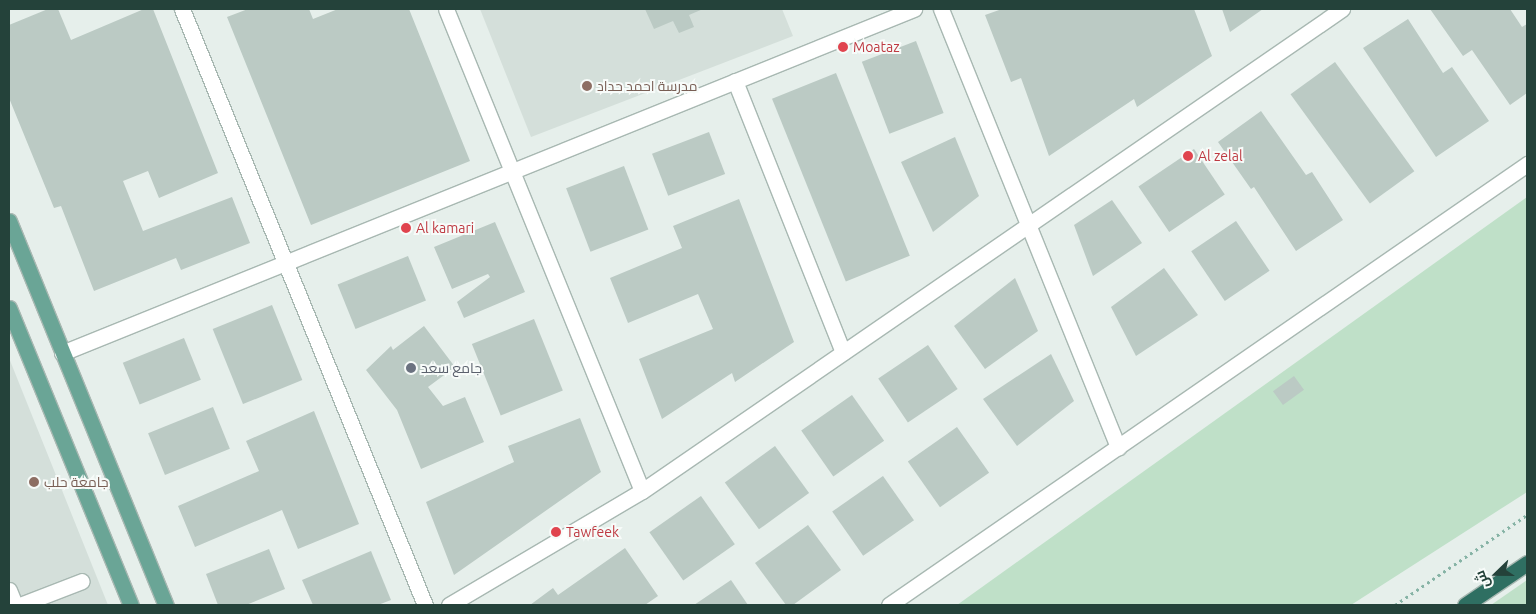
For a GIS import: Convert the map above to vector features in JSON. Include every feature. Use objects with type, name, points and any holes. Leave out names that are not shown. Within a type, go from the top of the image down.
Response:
[{"type":"highway","points":[[1465,605],[1527,563]]},
{"type":"main road","points":[[9,221],[166,605]]},
{"type":"main road","points":[[9,308],[130,605]]},
{"type":"street","points":[[182,9],[425,605]]},
{"type":"street","points":[[446,9],[642,491]]},
{"type":"street","points":[[62,353],[914,9]]},
{"type":"street","points":[[941,9],[1118,448]]},
{"type":"street","points":[[449,605],[642,491],[1342,9]]},
{"type":"street","points":[[735,81],[843,352]]},
{"type":"street","points":[[889,605],[1527,164]]},
{"type":"street","points":[[20,605],[82,581]]},
{"type":"street","points":[[9,590],[15,605]]},
{"type":"path","points":[[1395,605],[1527,515]]},
{"type":"shaded area","name":"مدرسة احمد حداد","points":[[480,9],[782,9],[793,36],[531,137]]},
{"type":"shaded area","name":"جامعة حلب","points":[[9,358],[108,605],[9,605]]},
{"type":"green space","points":[[1527,197],[1527,492],[1351,605],[957,605]]},
{"type":"green space","points":[[1527,580],[1527,605],[1491,605]]},
{"type":"building","points":[[48,9],[58,9],[71,40],[144,9],[153,9],[218,173],[159,198],[148,171],[123,181],[143,231],[232,197],[250,243],[181,270],[176,258],[94,291],[61,206],[54,208],[9,98],[9,25]]},
{"type":"building","points":[[248,9],[309,9],[313,19],[338,9],[409,9],[470,161],[311,225],[227,17]]},
{"type":"building","points":[[645,9],[703,9],[689,15],[694,27],[679,33],[673,21],[654,29]]},
{"type":"building","points":[[1002,9],[1194,9],[1212,56],[1137,107],[1134,99],[1049,156],[1021,78],[1011,82],[985,15]]},
{"type":"building","points":[[1222,9],[1263,9],[1230,32]]},
{"type":"building","points":[[1430,9],[1510,9],[1522,27],[1527,24],[1527,93],[1510,105],[1472,50],[1463,56]]},
{"type":"building","points":[[1408,19],[1443,73],[1452,67],[1489,121],[1436,157],[1363,48]]},
{"type":"building","points":[[916,41],[944,113],[889,134],[862,62]]},
{"type":"building","points":[[1335,62],[1414,171],[1370,204],[1291,94]]},
{"type":"building","points":[[836,73],[910,256],[846,282],[772,99]]},
{"type":"building","points":[[1261,111],[1306,175],[1312,172],[1343,220],[1296,251],[1254,187],[1251,189],[1218,142]]},
{"type":"building","points":[[709,132],[725,174],[668,196],[652,154]]},
{"type":"building","points":[[955,137],[979,196],[933,232],[901,162]]},
{"type":"building","points":[[1194,149],[1225,195],[1169,232],[1138,186]]},
{"type":"building","points":[[624,166],[648,229],[590,252],[566,188]]},
{"type":"building","points":[[739,199],[794,342],[735,382],[732,373],[662,419],[639,359],[713,329],[698,294],[628,323],[610,278],[682,248],[673,226]]},
{"type":"building","points":[[1112,200],[1142,243],[1093,276],[1074,225]]},
{"type":"building","points":[[1236,221],[1270,271],[1225,301],[1191,251]]},
{"type":"building","points":[[495,222],[525,292],[464,318],[457,302],[490,277],[488,274],[452,289],[434,247]]},
{"type":"building","points":[[408,256],[426,301],[356,329],[338,284]]},
{"type":"building","points":[[1164,268],[1198,315],[1136,356],[1111,307]]},
{"type":"building","points":[[1015,278],[1038,331],[985,369],[954,326]]},
{"type":"building","points":[[272,305],[302,380],[243,404],[213,329]]},
{"type":"building","points":[[534,319],[563,390],[501,415],[472,344]]},
{"type":"building","points":[[424,326],[455,367],[428,387],[443,406],[465,397],[484,442],[421,469],[397,410],[366,370],[391,346],[393,350]]},
{"type":"building","points":[[184,338],[201,380],[140,404],[123,363]]},
{"type":"building","points":[[928,345],[958,389],[908,422],[878,379]]},
{"type":"building","points":[[1051,354],[1074,401],[1017,446],[983,399]]},
{"type":"building","points":[[1294,376],[1304,390],[1283,405],[1273,391]]},
{"type":"building","points":[[852,395],[884,441],[833,476],[801,431]]},
{"type":"building","points":[[213,407],[230,449],[165,475],[148,433]]},
{"type":"building","points":[[314,411],[359,524],[298,549],[282,510],[195,547],[178,506],[259,471],[246,441]]},
{"type":"building","points":[[580,418],[601,472],[454,575],[426,502],[514,462],[508,446]]},
{"type":"building","points":[[957,427],[989,473],[940,507],[908,461]]},
{"type":"building","points":[[775,446],[809,493],[759,529],[725,482]]},
{"type":"building","points":[[883,476],[914,520],[863,556],[832,512]]},
{"type":"building","points":[[701,496],[735,544],[683,580],[649,532]]},
{"type":"building","points":[[808,525],[841,570],[793,605],[786,605],[755,563]]},
{"type":"building","points":[[625,548],[658,596],[645,605],[530,605],[553,588],[558,595]]},
{"type":"building","points":[[269,549],[285,589],[246,605],[218,605],[206,574]]},
{"type":"building","points":[[371,551],[391,600],[378,605],[313,605],[302,580]]},
{"type":"building","points":[[731,580],[748,605],[694,605]]},
{"type":"place","name":"Moataz","points":[[843,47]]},
{"type":"place","name":"مدرسة احمد حداد","points":[[587,86]]},
{"type":"place","name":"Al zelal","points":[[1188,156]]},
{"type":"place","name":"Al kamari","points":[[406,228]]},
{"type":"place","name":"جامع سعد","points":[[411,368]]},
{"type":"place","name":"جامعة حلب","points":[[34,482]]},
{"type":"place","name":"Tawfeek","points":[[556,532]]}]
